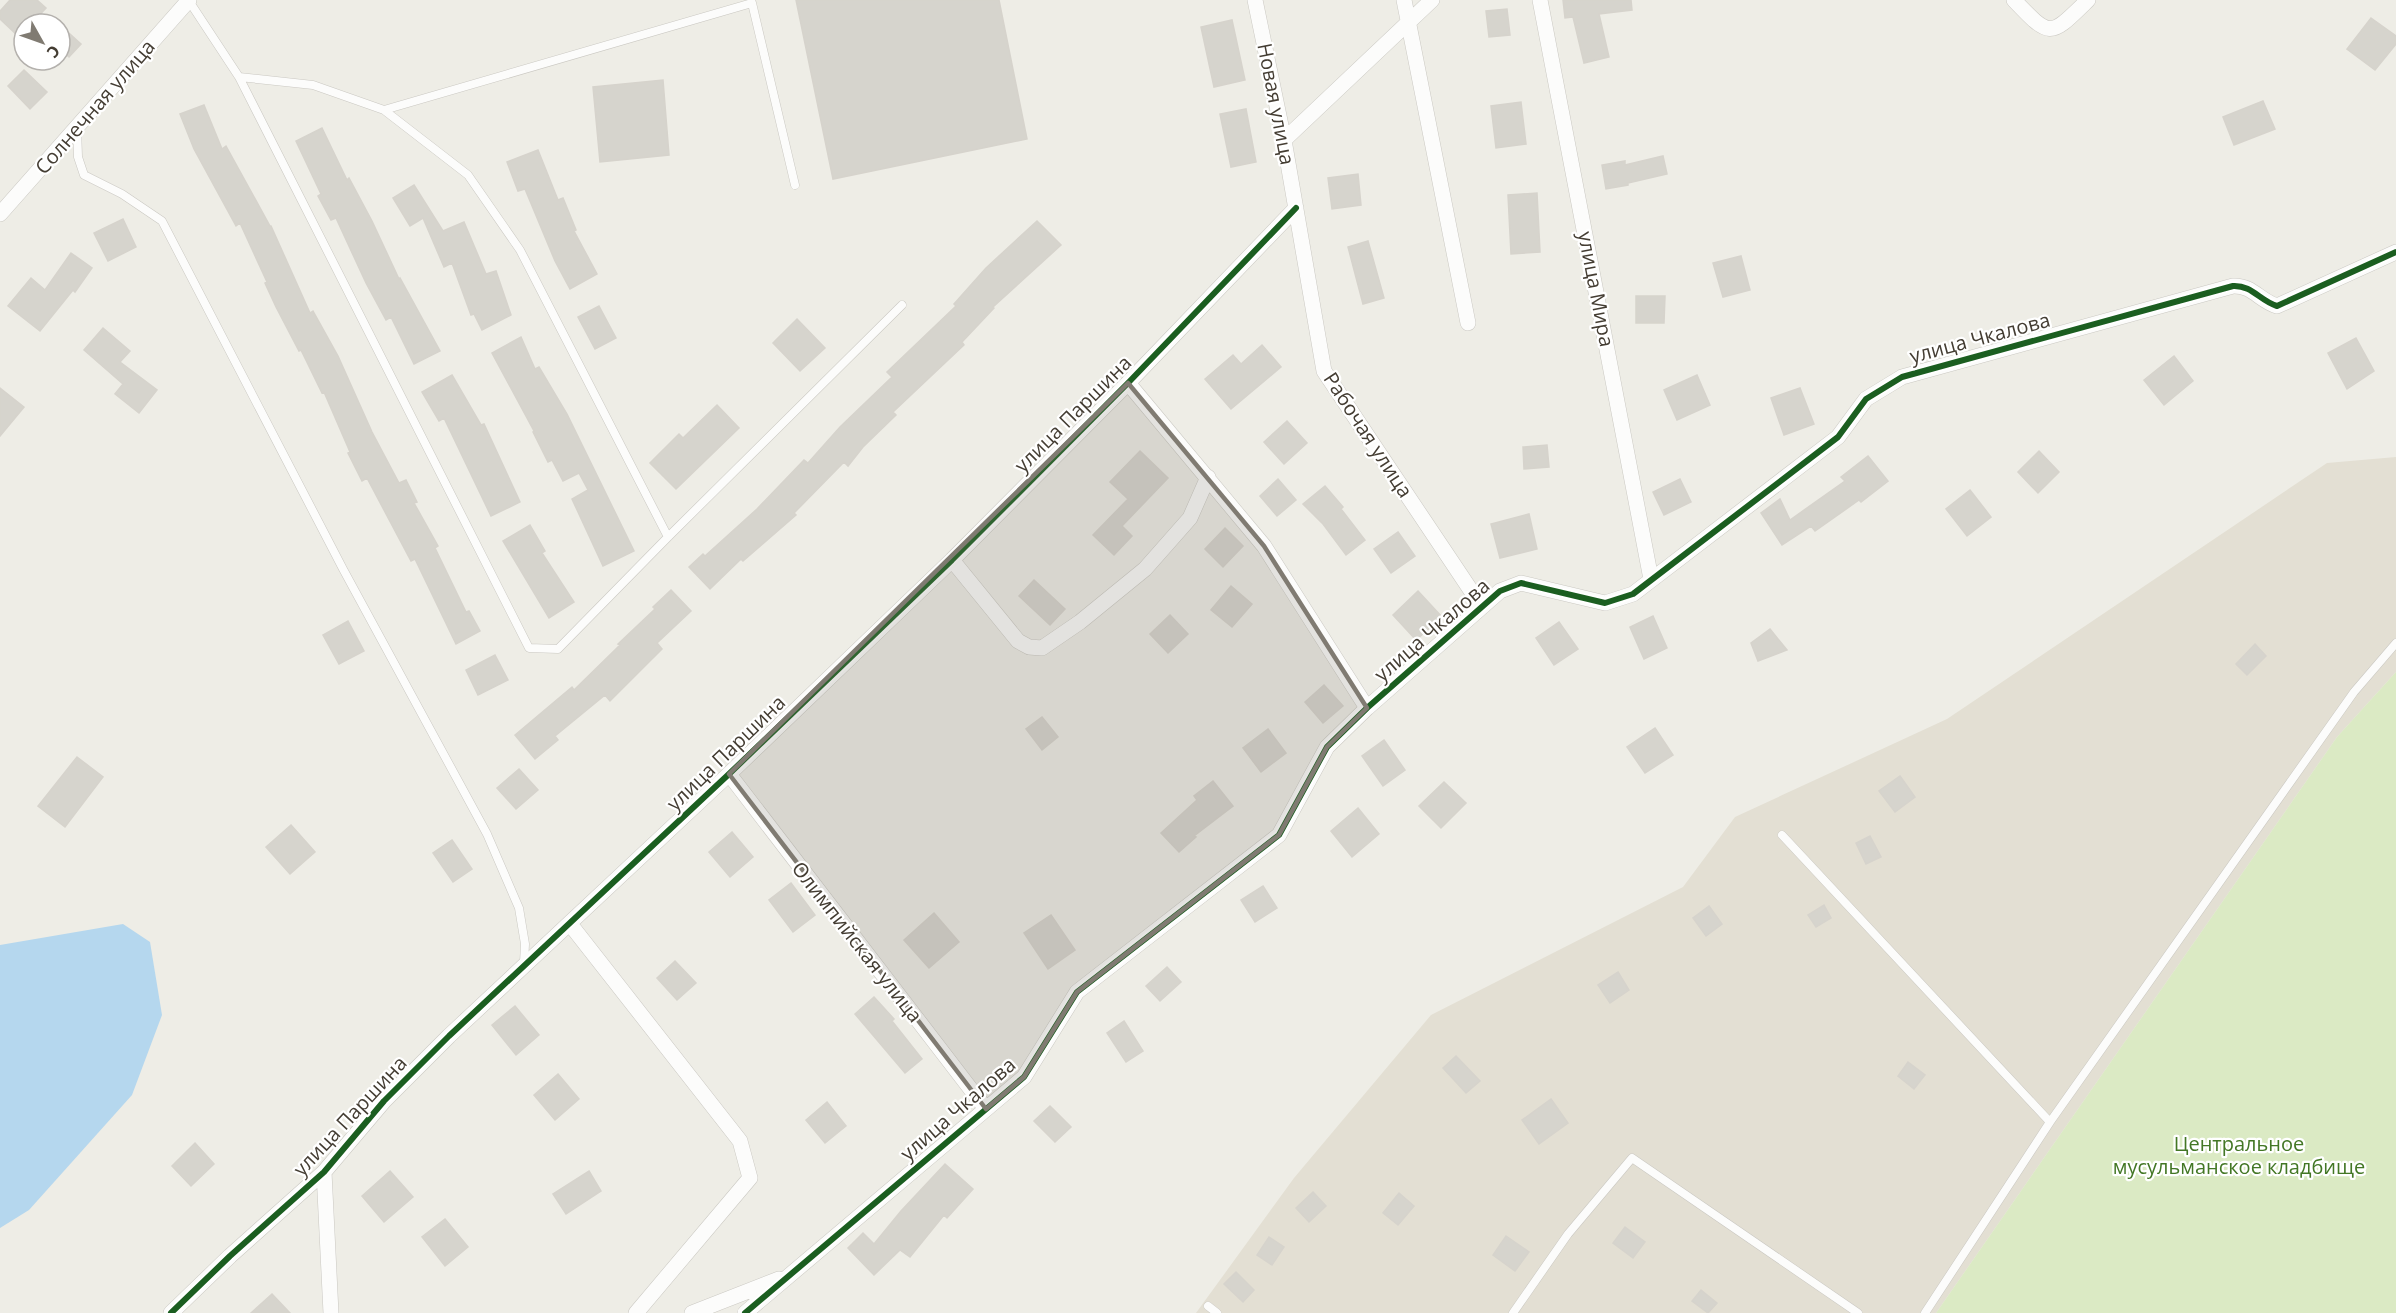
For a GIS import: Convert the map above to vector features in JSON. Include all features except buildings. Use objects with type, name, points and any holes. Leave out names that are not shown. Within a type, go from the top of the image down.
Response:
[{"type":"street","name":"Солнечная улица","points":[[0,214],[189,0]]},
{"type":"street","name":"Новая улица","points":[[1255,0],[1296,208]]},
{"type":"street","points":[[1404,0],[1467,323]]},
{"type":"street","points":[[1284,140],[1432,0]]},
{"type":"street","name":"улица Мира","points":[[1540,0],[1651,579]]},
{"type":"street","points":[[2014,0],[2040,27],[2047,29],[2066,21],[2088,0]]},
{"type":"street","name":"улица Паршина","points":[[171,1313],[230,1256],[324,1172],[384,1101],[449,1036],[524,968],[952,560],[1128,383],[1296,208]]},
{"type":"street","name":"Рабочая улица","points":[[1296,208],[1324,371],[1482,607]]},
{"type":"street","name":"улица Чкалова","points":[[745,1313],[1024,1077],[1077,992],[1280,835],[1327,747],[1367,708],[1500,591],[1521,583],[1605,603],[1633,594],[1838,437],[1866,399],[1902,377],[2233,286],[2246,287],[2270,304],[2277,306],[2396,252]]},
{"type":"street","points":[[1128,383],[1264,546],[1367,708]]},
{"type":"street","points":[[952,560],[1018,640],[1029,647],[1042,648],[1080,622],[1145,569],[1190,518],[1208,477]]},
{"type":"street","name":"Олимпийская улица","points":[[729,774],[986,1109]]},
{"type":"street","points":[[570,924],[740,1141],[750,1178],[636,1313]]},
{"type":"street","points":[[324,1172],[331,1313]]},
{"type":"street","points":[[692,1313],[790,1275]]},
{"type":"lane","points":[[189,0],[239,77],[529,648],[558,649],[902,305]]},
{"type":"lane","points":[[384,110],[752,3],[795,185]]},
{"type":"lane","points":[[239,77],[313,85],[384,110],[468,175],[520,250],[668,537]]},
{"type":"lane","points":[[77,126],[78,157],[84,175],[122,194],[162,221],[343,568],[488,834],[519,908],[525,944],[524,968]]},
{"type":"lane","points":[[1925,1313],[2050,1122],[2354,692],[2396,643]]},
{"type":"lane","points":[[1782,835],[2050,1122]]},
{"type":"lane","points":[[1512,1313],[1568,1234],[1632,1158],[1858,1313]]},
{"type":"lane","points":[[1208,1306],[1217,1313]]},
{"type":"highlighted area","points":[[1128,383],[1264,546],[1367,708],[1327,747],[1279,835],[1077,992],[1024,1077],[986,1109],[729,774]]},
{"type":"shaded area","points":[[2396,457],[2396,672],[2337,737],[1936,1313],[1196,1313],[1294,1178],[1431,1015],[1683,887],[1735,817],[1947,719],[2327,463]]},
{"type":"green space","name":"Центральное мусульманское кладбище","points":[[2396,672],[2396,1313],[1936,1313],[2337,737]]},
{"type":"water","points":[[123,924],[150,942],[162,1015],[132,1095],[29,1210],[0,1228],[0,945]]},
{"type":"cycle path","points":[[171,1313],[230,1256],[324,1172],[384,1101],[449,1036],[729,774],[952,560],[1128,383],[1296,208]]},
{"type":"cycle path","points":[[745,1313],[1024,1077],[1077,992],[1279,835],[1327,747],[1367,708],[1500,591],[1521,583],[1605,603],[1633,594],[1838,437],[1866,399],[1902,377],[2233,286],[2246,288],[2277,306],[2396,252]]}]
